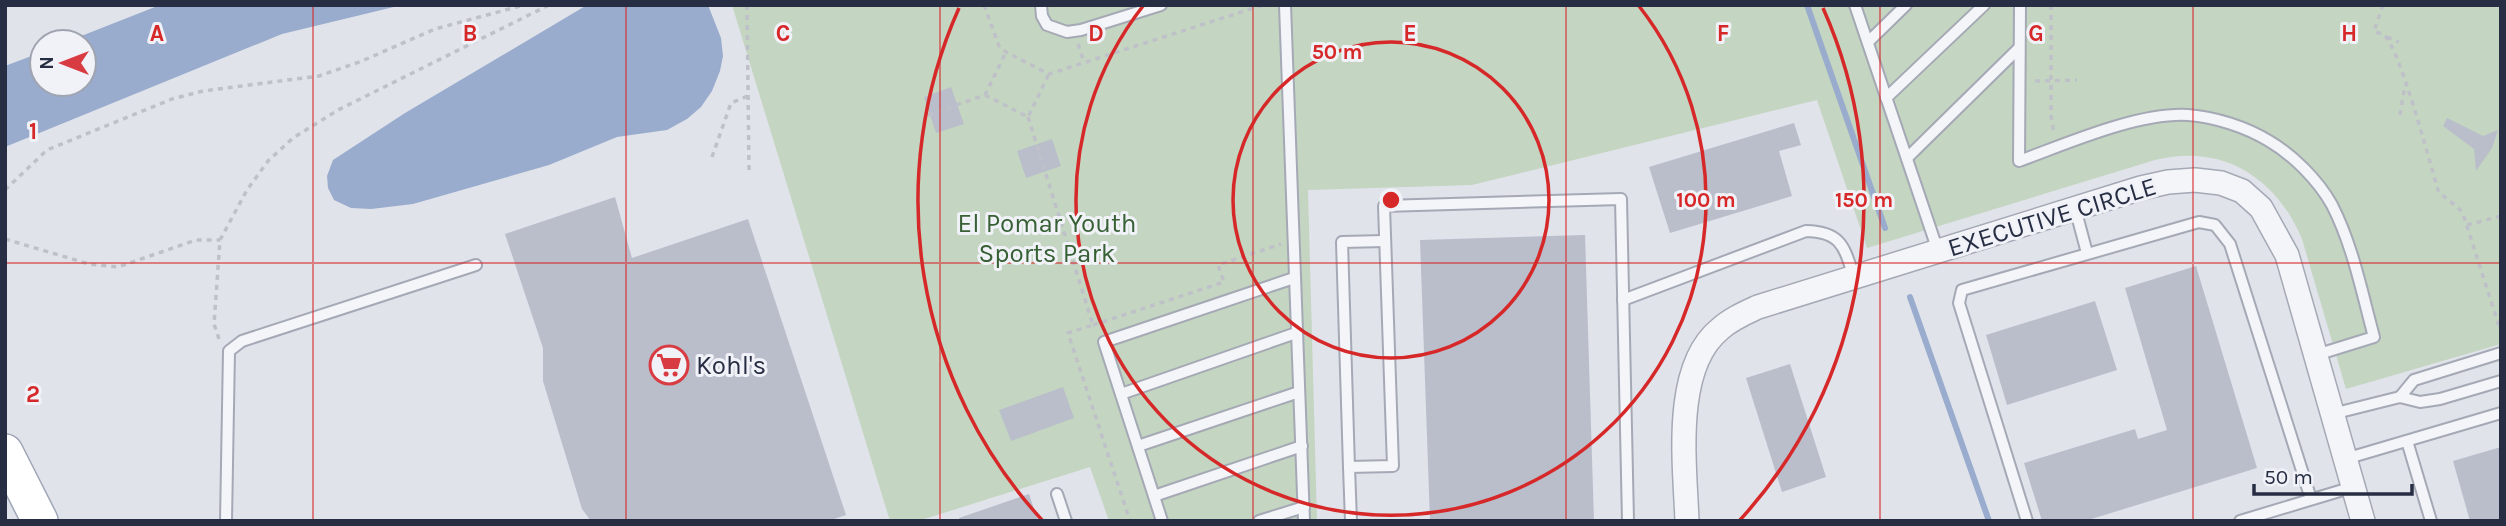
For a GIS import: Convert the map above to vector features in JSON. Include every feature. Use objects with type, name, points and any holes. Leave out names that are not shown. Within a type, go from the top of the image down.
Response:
[{"type":"main road","points":[[5,452],[40,521]]},
{"type":"street","name":"EXECUTIVE CIRCLE","points":[[1686,521],[1686,399],[1697,360],[1718,330],[1758,307],[2075,208],[2168,182],[2195,180],[2221,183],[2242,191],[2261,208],[2287,255],[2363,521]]},
{"type":"lane","points":[[1041,5],[1042,16],[1047,25],[1067,32],[1161,5]]},
{"type":"lane","points":[[1285,5],[1304,521]]},
{"type":"lane","points":[[1855,5],[1938,251]]},
{"type":"lane","points":[[1868,42],[1906,5]]},
{"type":"lane","points":[[1886,98],[1983,5]]},
{"type":"lane","points":[[2020,5],[2018,161],[2122,126],[2187,115],[2220,120],[2258,134],[2286,151],[2309,175],[2330,203],[2348,242],[2374,337],[2316,355]]},
{"type":"lane","points":[[1907,158],[2019,48]]},
{"type":"lane","points":[[1349,467],[1393,466],[1384,206],[1621,199],[1628,521]]},
{"type":"lane","points":[[2075,208],[2087,253]]},
{"type":"lane","points":[[2028,521],[1959,303],[1962,290],[2199,222],[2215,225],[2230,244],[2311,499]]},
{"type":"lane","points":[[1623,300],[1806,231],[1820,231],[1832,235],[1843,245],[1854,277]]},
{"type":"lane","points":[[1351,521],[1342,242],[1385,241]]},
{"type":"lane","points":[[226,521],[229,351],[242,341],[476,265]]},
{"type":"lane","points":[[1162,521],[1104,342],[1294,278]]},
{"type":"lane","points":[[1121,394],[1296,333]]},
{"type":"lane","points":[[2400,397],[2413,380],[2501,353]]},
{"type":"lane","points":[[2332,414],[2400,397],[2420,402],[2430,401],[2501,381]]},
{"type":"lane","points":[[1138,446],[1299,391]]},
{"type":"lane","points":[[2345,459],[2501,412]]},
{"type":"lane","points":[[2406,441],[2431,521]]},
{"type":"lane","points":[[1154,496],[1302,446]]},
{"type":"lane","points":[[2240,521],[2353,487]]},
{"type":"lane","points":[[1057,494],[1066,521]]},
{"type":"lane","points":[[1259,521],[1304,507]]},
{"type":"path","points":[[5,190],[47,150],[172,99],[204,91],[319,76],[362,61],[435,29],[524,5]]},
{"type":"path","points":[[229,351],[216,335],[214,324],[220,240],[247,190],[268,161],[293,138],[350,104],[549,5]]},
{"type":"path","points":[[747,5],[749,170]]},
{"type":"path","points":[[984,5],[999,46],[1049,74],[1263,5]]},
{"type":"path","points":[[2051,5],[2051,116],[2056,148]]},
{"type":"path","points":[[2383,5],[2374,31],[2399,42]]},
{"type":"path","points":[[2385,36],[2405,83],[2438,190],[2442,196],[2458,206],[2468,225],[2501,332]]},
{"type":"path","points":[[928,115],[985,95],[1006,52]]},
{"type":"path","points":[[1049,74],[1028,117],[1093,325]]},
{"type":"path","points":[[2019,81],[2077,80]]},
{"type":"path","points":[[2399,115],[2405,83]]},
{"type":"path","points":[[985,95],[1028,117]]},
{"type":"path","points":[[712,157],[731,103],[748,96]]},
{"type":"path","points":[[2468,225],[2501,216]]},
{"type":"path","points":[[5,239],[89,264],[118,267],[196,240],[220,240]]},
{"type":"path","points":[[1130,521],[1068,333],[1224,282],[1218,265],[1293,239]]},
{"type":"green space","name":"El Pomar Youth Sports Park","points":[[732,5],[2501,5],[2501,344],[2346,389],[2302,239],[2291,217],[2262,182],[2224,161],[2203,156],[2155,160],[1867,248],[1817,100],[1472,185],[1308,190],[1317,521],[1109,521],[1090,467],[918,521],[890,521]]},
{"type":"water","points":[[160,5],[402,5],[282,34],[5,147],[5,66],[28,57],[28,98],[98,98],[98,29]]},
{"type":"water","points":[[587,5],[708,5],[721,38],[723,56],[712,91],[701,107],[667,130],[617,137],[549,165],[413,204],[371,209],[351,208],[334,200],[328,188],[327,176],[333,160],[405,113]]},
{"type":"building","points":[[951,87],[964,124],[936,133],[924,97]]},
{"type":"building","points":[[2447,118],[2483,136],[2498,130],[2492,148],[2476,171],[2474,149],[2443,126]]},
{"type":"building","points":[[1794,123],[1801,145],[1779,151],[1792,196],[1670,233],[1649,167]]},
{"type":"building","points":[[1052,139],[1061,166],[1026,178],[1017,151]]},
{"type":"building","name":"Kohl's","points":[[615,197],[632,258],[748,219],[846,515],[828,521],[591,521],[582,509],[543,381],[543,348],[505,234]]},
{"type":"building","points":[[1585,235],[1594,521],[1430,521],[1420,240]]},
{"type":"building","points":[[2196,266],[2257,468],[2085,521],[2042,521],[2024,463],[2135,429],[2138,439],[2167,430],[2125,288]]},
{"type":"building","points":[[2095,301],[2117,370],[2007,405],[1986,335]]},
{"type":"building","points":[[1790,364],[1826,477],[1782,492],[1746,378]]},
{"type":"building","points":[[1063,387],[1074,418],[1011,441],[999,410]]},
{"type":"building","points":[[2501,447],[2501,521],[2470,521],[2453,461]]},
{"type":"building","points":[[1029,494],[1038,521],[960,521],[959,518]]},
{"type":"waterway","points":[[1807,5],[1885,228]]},
{"type":"waterway","points":[[1910,297],[1989,521]]},
{"type":"place","name":"Kohl's","points":[[669,365]]}]
